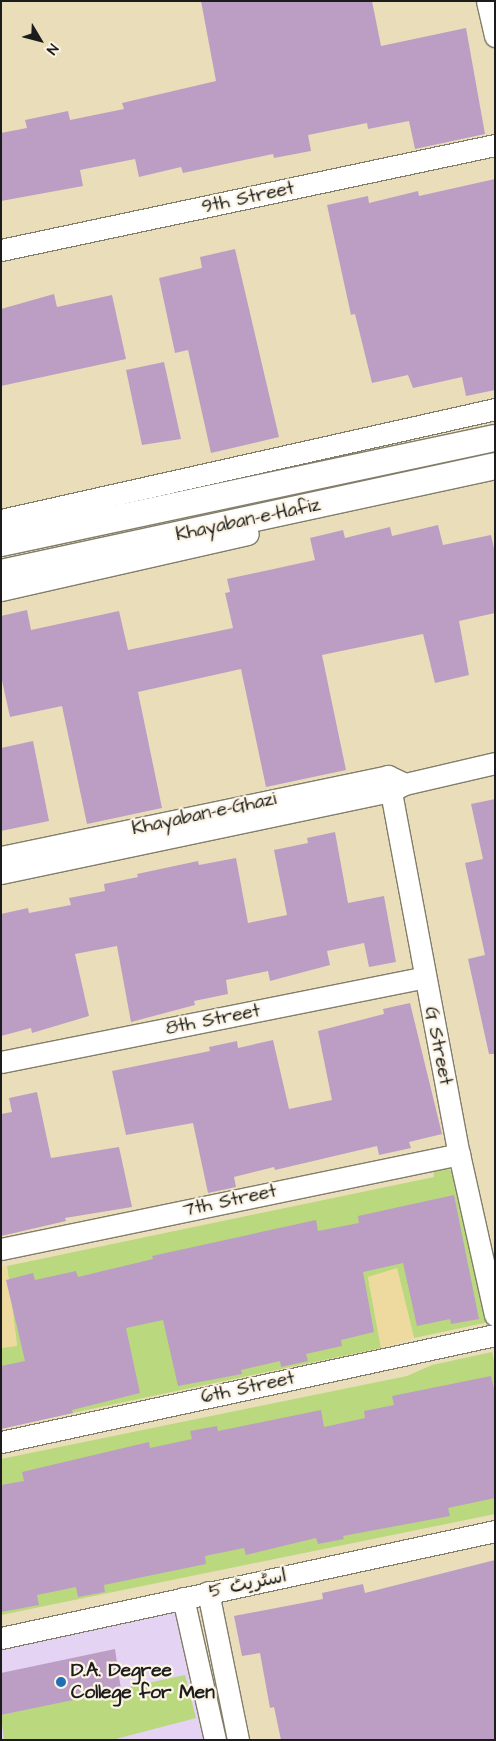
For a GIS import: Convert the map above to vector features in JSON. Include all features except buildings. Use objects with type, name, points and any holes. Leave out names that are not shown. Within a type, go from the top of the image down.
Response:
[{"type":"main road","name":"Khayaban-e-Hafiz","points":[[1,543],[495,438]]},
{"type":"main road","name":"Khayaban-e-Hafiz","points":[[1,573],[495,466]]},
{"type":"main road","points":[[106,522],[112,550]]},
{"type":"street","points":[[487,1],[495,36]]},
{"type":"street","name":"9th Street","points":[[1,250],[495,145]]},
{"type":"street","points":[[1,520],[495,409]]},
{"type":"street","points":[[1,590],[248,534]]},
{"type":"street","name":"Khayaban-e-Ghazi","points":[[1,873],[495,763]]},
{"type":"street","name":"Khayaban-e-Ghazi","points":[[1,857],[395,784]]},
{"type":"street","name":"G Street","points":[[395,784],[425,977],[459,1154],[495,1315]]},
{"type":"street","name":"8th Street","points":[[1,1062],[425,977]]},
{"type":"street","name":"7th Street","points":[[1,1249],[459,1154]]},
{"type":"street","name":"6th Street","points":[[1,1442],[495,1335]]},
{"type":"street","name":"اسٹریٹ 5","points":[[1,1638],[495,1531]]},
{"type":"street","points":[[208,1592],[238,1740]]},
{"type":"street","points":[[183,1598],[215,1740]]},
{"type":"shaded area","points":[[177,1609],[205,1740],[1,1740],[1,1646]]},
{"type":"green space","points":[[433,1169],[449,1169],[458,1178],[489,1322],[414,1338],[397,1269],[368,1277],[381,1348],[1,1428],[1,1348],[17,1345],[7,1266],[434,1177]]},
{"type":"green space","points":[[492,1352],[495,1367],[495,1514],[1,1615],[1,1459],[407,1376],[432,1365]]},
{"type":"green space","points":[[185,1675],[196,1718],[112,1740],[4,1740],[1,1715]]},
{"type":"sand","points":[[7,1266],[17,1346],[1,1348],[1,1267]]},
{"type":"sand","points":[[397,1268],[414,1338],[381,1348],[368,1277]]},
{"type":"place","name":"D.A. Degree College for Men","points":[[61,1682]]}]
